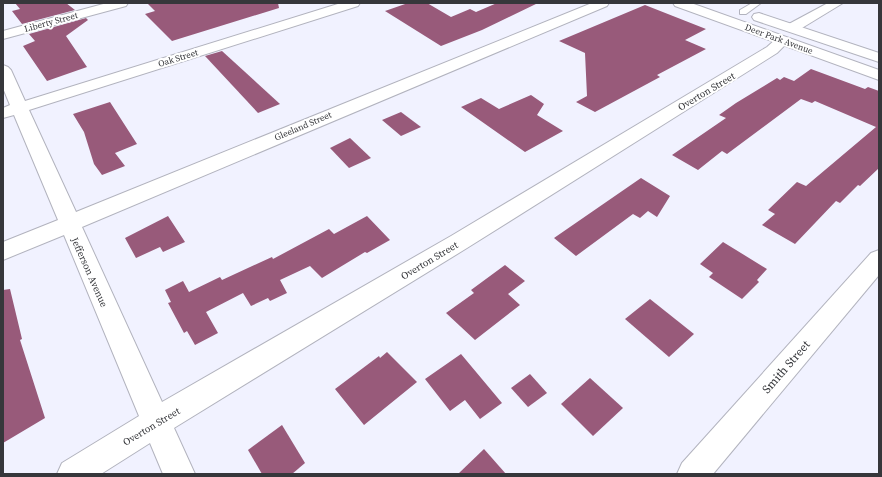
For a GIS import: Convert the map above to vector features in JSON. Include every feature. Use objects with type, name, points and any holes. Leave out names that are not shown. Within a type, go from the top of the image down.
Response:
[{"type":"street","name":"Liberty Street","points":[[3,35],[122,3]]},
{"type":"street","name":"Oak Street","points":[[11,110],[354,3]]},
{"type":"street","name":"Gleeland Street","points":[[3,251],[603,3]]},
{"type":"street","name":"Deer Park Avenue","points":[[679,3],[787,34],[879,58]]},
{"type":"street","name":"Deer Park Avenue","points":[[717,3],[743,12],[787,34],[879,75]]},
{"type":"street","name":"Overton Street","points":[[73,474],[156,422],[466,238],[772,50],[787,34],[838,3]]},
{"type":"street","name":"Jefferson Avenue","points":[[3,70],[11,110],[69,224],[179,474]]},
{"type":"street","name":"Smith Street","points":[[693,474],[879,259]]},
{"type":"lane","points":[[743,12],[757,3]]},
{"type":"building","points":[[15,3],[66,3],[75,10],[22,24],[12,11],[20,9]]},
{"type":"building","points":[[147,3],[278,3],[279,8],[172,41],[145,14],[155,11]]},
{"type":"building","points":[[408,3],[427,3],[451,17],[470,9],[476,12],[497,3],[538,3],[482,30],[441,46],[385,11]]},
{"type":"building","points":[[645,5],[706,29],[685,40],[706,49],[657,75],[660,77],[595,112],[576,102],[587,96],[585,53],[559,41]]},
{"type":"building","points":[[86,18],[88,20],[66,36],[87,67],[47,81],[23,46],[35,41],[29,34]]},
{"type":"building","points":[[222,51],[280,104],[258,113],[205,56]]},
{"type":"building","points":[[811,69],[865,89],[868,87],[879,91],[879,168],[860,186],[858,185],[840,203],[836,201],[795,244],[762,225],[775,214],[768,210],[797,182],[806,186],[876,127],[815,101],[812,103],[801,99],[727,154],[722,151],[698,170],[672,155],[726,118],[719,115],[736,103],[777,78],[780,80],[784,77],[794,81]]},
{"type":"building","points":[[531,95],[544,104],[537,115],[563,131],[525,152],[461,107],[481,98],[499,109]]},
{"type":"building","points":[[110,102],[137,144],[115,153],[125,166],[102,175],[94,164],[84,132],[73,114]]},
{"type":"building","points":[[401,112],[421,127],[401,136],[382,120]]},
{"type":"building","points":[[350,138],[371,158],[349,168],[330,148]]},
{"type":"building","points":[[641,178],[670,196],[657,217],[648,211],[640,218],[633,214],[576,256],[554,238]]},
{"type":"building","points":[[168,216],[185,242],[163,252],[160,247],[136,258],[125,238]]},
{"type":"building","points":[[367,216],[390,240],[367,253],[365,252],[322,278],[310,266],[280,280],[287,293],[270,301],[268,298],[251,306],[243,293],[206,312],[218,333],[195,345],[187,331],[184,333],[168,303],[171,302],[165,290],[183,281],[189,292],[220,277],[222,280],[272,257],[273,259],[329,229],[334,234]]},
{"type":"building","points":[[723,242],[767,269],[757,280],[759,282],[742,299],[709,277],[713,273],[700,264]]},
{"type":"building","points":[[505,265],[525,281],[508,294],[520,305],[475,340],[446,313],[474,293],[471,290]]},
{"type":"building","points":[[10,289],[22,339],[20,340],[45,418],[3,443],[3,290]]},
{"type":"building","points":[[650,299],[694,334],[669,357],[625,319]]},
{"type":"building","points":[[387,352],[417,382],[364,425],[335,389],[379,356],[380,358]]},
{"type":"building","points":[[461,354],[502,403],[480,419],[465,400],[450,411],[425,379]]},
{"type":"building","points":[[530,374],[547,393],[528,407],[511,388]]},
{"type":"building","points":[[590,378],[623,408],[593,436],[561,404]]},
{"type":"building","points":[[282,425],[305,463],[292,474],[262,474],[248,450]]},
{"type":"building","points":[[484,449],[506,474],[458,474]]}]
